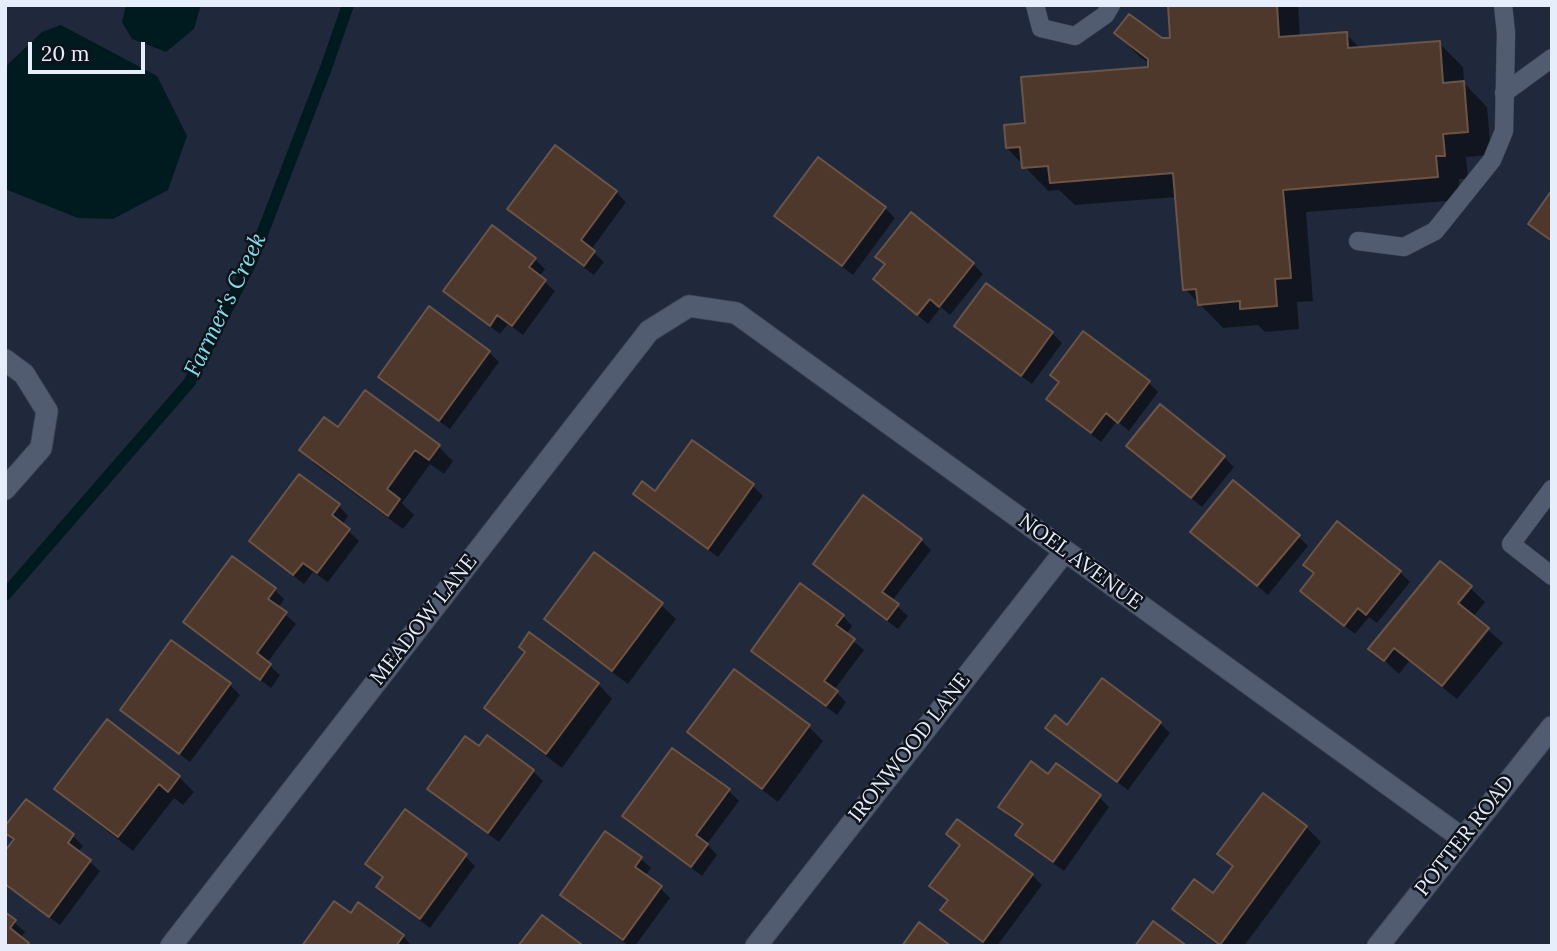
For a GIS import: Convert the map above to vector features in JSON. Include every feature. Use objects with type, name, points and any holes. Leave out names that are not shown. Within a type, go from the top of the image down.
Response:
[{"type":"street","name":"NOEL AVENUE","points":[[689,306],[736,313],[1462,838]]},
{"type":"street","name":"MEADOW LANE","points":[[171,946],[649,331],[689,306]]},
{"type":"street","points":[[5,360],[24,374],[47,411],[41,448],[5,489]]},
{"type":"street","name":"IRONWOOD LANE","points":[[756,946],[1065,551]]},
{"type":"street","name":"POTTER ROAD","points":[[1378,946],[1552,727]]},
{"type":"lane","points":[[1035,5],[1041,28],[1075,36],[1105,15],[1111,5]]},
{"type":"lane","points":[[1358,241],[1404,247],[1435,231],[1492,160],[1504,131],[1506,33],[1503,5]]},
{"type":"lane","points":[[1504,93],[1552,58]]},
{"type":"lane","points":[[1552,489],[1511,544],[1552,576]]},
{"type":"shaded area","points":[[126,5],[201,5],[194,29],[166,52],[132,39],[122,22]]},
{"type":"shaded area","points":[[61,25],[157,76],[187,136],[168,190],[113,219],[78,218],[5,189],[5,67],[42,32]]},
{"type":"building","points":[[1168,5],[1277,5],[1279,37],[1347,32],[1348,48],[1440,41],[1443,83],[1464,81],[1468,132],[1443,134],[1445,156],[1436,156],[1438,177],[1283,190],[1291,278],[1275,279],[1277,306],[1240,309],[1240,301],[1198,305],[1196,289],[1183,290],[1173,173],[1050,183],[1048,166],[1022,168],[1020,147],[1006,148],[1004,125],[1025,123],[1021,77],[1148,67],[1148,59],[1114,33],[1129,14],[1162,38],[1170,38]]},
{"type":"building","points":[[555,145],[617,191],[581,240],[595,251],[584,266],[507,209]]},
{"type":"building","points":[[818,157],[886,207],[842,266],[774,216]]},
{"type":"building","points":[[1552,190],[1552,241],[1528,224]]},
{"type":"building","points":[[911,212],[974,263],[939,307],[930,299],[917,315],[873,279],[885,264],[875,257]]},
{"type":"building","points":[[492,225],[536,258],[529,267],[546,280],[512,326],[497,315],[490,326],[443,291]]},
{"type":"building","points":[[986,283],[1053,332],[1021,376],[954,326]]},
{"type":"building","points":[[429,306],[490,351],[439,421],[378,377]]},
{"type":"building","points":[[1083,331],[1150,381],[1118,423],[1106,413],[1091,433],[1046,399],[1059,382],[1050,375]]},
{"type":"building","points":[[365,390],[440,445],[429,460],[415,450],[387,489],[400,499],[388,516],[299,450],[324,417],[338,427]]},
{"type":"building","points":[[1160,404],[1225,456],[1191,498],[1126,446]]},
{"type":"building","points":[[692,440],[754,484],[708,549],[633,494],[642,481],[655,491]]},
{"type":"building","points":[[299,474],[340,504],[332,515],[350,529],[317,573],[303,563],[293,575],[249,541]]},
{"type":"building","points":[[1233,480],[1300,535],[1257,586],[1190,532]]},
{"type":"building","points":[[863,495],[922,539],[882,592],[899,604],[887,620],[813,564]]},
{"type":"building","points":[[1337,521],[1401,571],[1366,615],[1358,608],[1344,626],[1300,591],[1314,573],[1303,565]]},
{"type":"building","points":[[594,552],[663,603],[612,671],[544,619]]},
{"type":"building","points":[[232,556],[276,588],[268,599],[287,612],[257,653],[271,664],[260,680],[183,622]]},
{"type":"building","points":[[1440,561],[1472,586],[1458,603],[1489,628],[1442,686],[1394,648],[1384,661],[1368,649]]},
{"type":"building","points":[[800,583],[844,615],[836,625],[855,639],[824,681],[838,691],[826,706],[751,651]]},
{"type":"building","points":[[529,632],[599,683],[546,754],[484,708],[525,652],[519,647]]},
{"type":"building","points":[[171,640],[231,683],[179,754],[120,710]]},
{"type":"building","points":[[734,669],[810,725],[762,789],[687,732]]},
{"type":"building","points":[[1102,678],[1161,722],[1117,782],[1045,728],[1055,715],[1067,725]]},
{"type":"building","points":[[107,719],[180,776],[168,792],[159,784],[118,837],[54,789]]},
{"type":"building","points":[[487,735],[534,770],[488,833],[427,789],[465,736],[479,746]]},
{"type":"building","points":[[672,748],[730,789],[696,835],[708,844],[691,867],[622,816]]},
{"type":"building","points":[[1031,761],[1048,774],[1056,763],[1101,795],[1053,862],[1015,835],[1023,824],[998,807]]},
{"type":"building","points":[[1263,793],[1307,826],[1220,945],[1172,909],[1194,879],[1213,893],[1233,866],[1217,854]]},
{"type":"building","points":[[26,799],[74,834],[68,843],[91,860],[49,917],[5,884],[5,851],[14,839],[5,833],[5,826]]},
{"type":"building","points":[[405,809],[467,854],[420,919],[376,887],[383,877],[365,864]]},
{"type":"building","points":[[957,819],[1033,874],[983,942],[940,910],[948,900],[929,886],[960,845],[946,834]]},
{"type":"building","points":[[605,831],[642,857],[635,867],[662,886],[623,940],[560,895]]},
{"type":"building","points":[[334,901],[351,913],[358,902],[404,935],[396,946],[302,946]]},
{"type":"building","points":[[5,912],[16,920],[10,928],[29,943],[27,946],[5,946]]},
{"type":"building","points":[[542,915],[581,944],[580,946],[518,946]]},
{"type":"building","points":[[1153,921],[1187,946],[1135,946]]},
{"type":"building","points":[[919,922],[951,946],[902,946]]},
{"type":"waterway","name":"Farmer's Creek","points":[[5,595],[189,383],[252,260],[348,5]]}]
